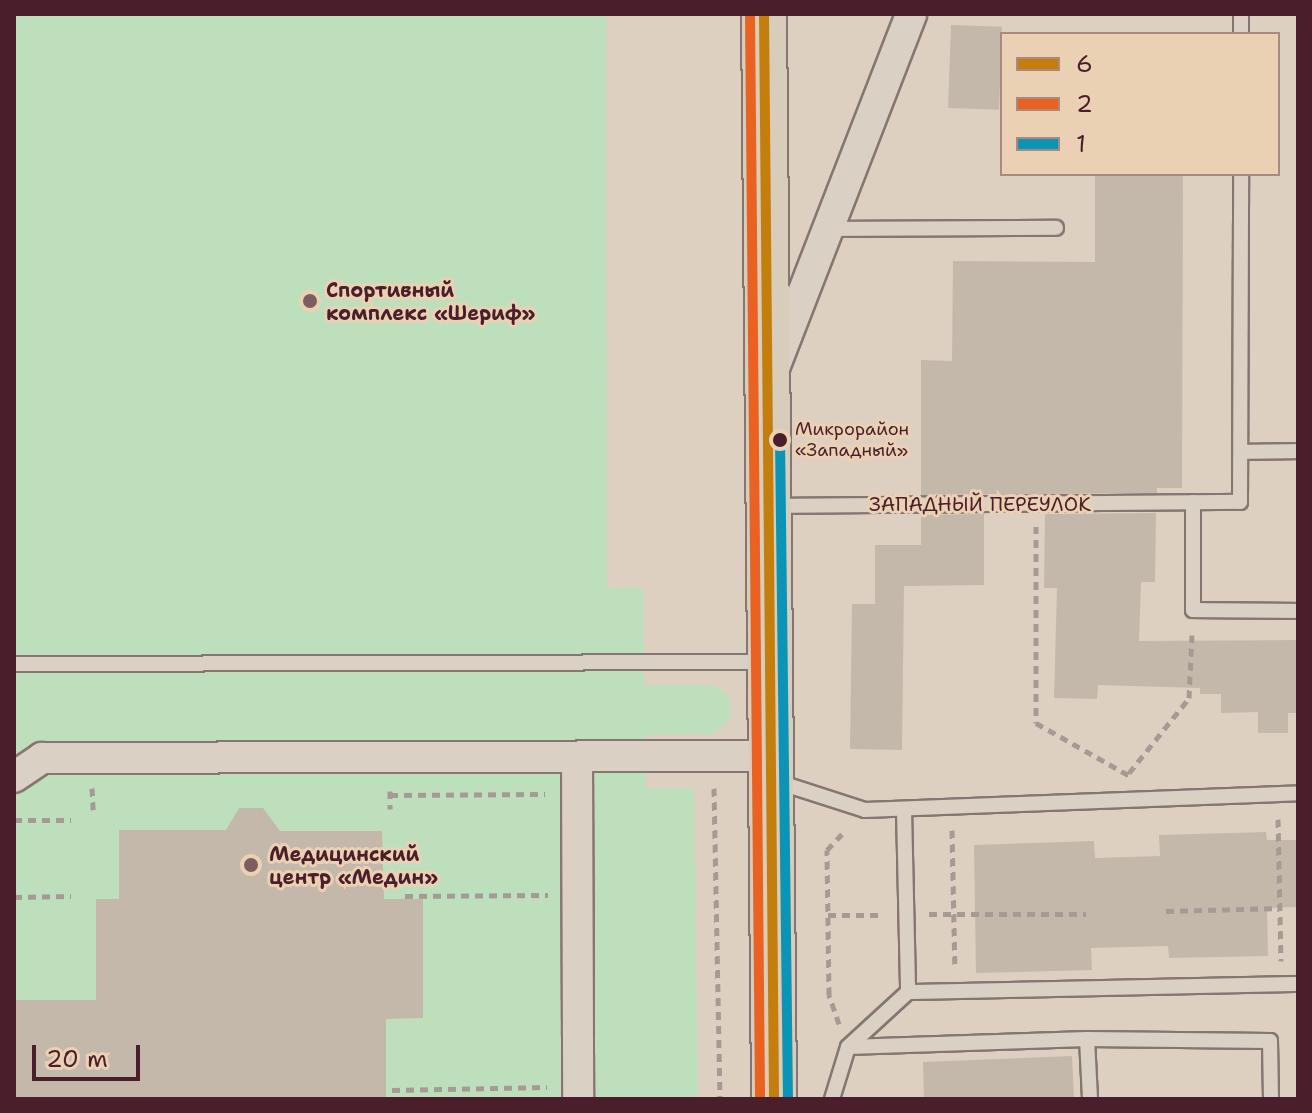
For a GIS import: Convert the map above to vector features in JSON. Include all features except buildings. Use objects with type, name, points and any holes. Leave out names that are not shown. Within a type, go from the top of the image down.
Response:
[{"type":"main road","points":[[764,14],[766,506],[774,1099]]},
{"type":"street","points":[[765,393],[911,14]]},
{"type":"street","points":[[14,777],[42,758],[714,756],[770,768]]},
{"type":"street","points":[[577,757],[578,1093]]},
{"type":"lane","name":"ЗАПАДНЫЙ ПЕРЕУЛОК","points":[[766,506],[1240,502],[1241,176]]},
{"type":"lane","points":[[828,229],[1056,228]]},
{"type":"lane","points":[[1241,452],[1298,451]]},
{"type":"lane","points":[[1193,502],[1193,610],[1298,611]]},
{"type":"lane","points":[[14,664],[768,662]]},
{"type":"lane","points":[[770,768],[865,810],[1298,793]]},
{"type":"lane","points":[[904,810],[908,992]]},
{"type":"lane","points":[[832,1099],[848,1047],[908,992],[1298,984]]},
{"type":"lane","points":[[848,1047],[1087,1039],[1270,1041],[1271,1099]]},
{"type":"lane","points":[[1087,1039],[1090,1099]]},
{"type":"path","points":[[1036,503],[1036,723],[1129,773]]},
{"type":"path","points":[[1130,801],[1129,773],[1189,698],[1193,610]]},
{"type":"path","points":[[714,756],[720,1099]]},
{"type":"path","points":[[390,795],[577,794]]},
{"type":"path","points":[[1277,794],[1281,984]]},
{"type":"path","points":[[951,809],[955,991]]},
{"type":"path","points":[[848,1047],[829,995],[827,850],[865,810]]},
{"type":"path","points":[[14,820],[71,820]]},
{"type":"path","points":[[405,896],[578,895]]},
{"type":"path","points":[[14,897],[71,896]]},
{"type":"path","points":[[1166,911],[1281,908]]},
{"type":"path","points":[[828,915],[1086,914]]},
{"type":"path","points":[[392,1090],[578,1093]]},
{"type":"green space","name":"Спортивный комплекс «Шериф»","points":[[14,14],[606,14],[607,588],[643,587],[644,685],[713,685],[730,697],[730,720],[712,734],[645,735],[646,788],[694,788],[698,1099],[14,1099]]},
{"type":"transit line","name":"2","points":[[750,14],[760,1099]]},
{"type":"transit line","name":"6","points":[[764,14],[774,1099]]},
{"type":"transit line","name":"1","points":[[780,437],[788,1099]]},
{"type":"place","name":"Спортивный комплекс «Шериф»","points":[[310,301]]},
{"type":"place","name":"Микрорайон «Западный»","points":[[780,440]]},
{"type":"place","name":"Медицинский центр «Медин»","points":[[251,865]]}]
